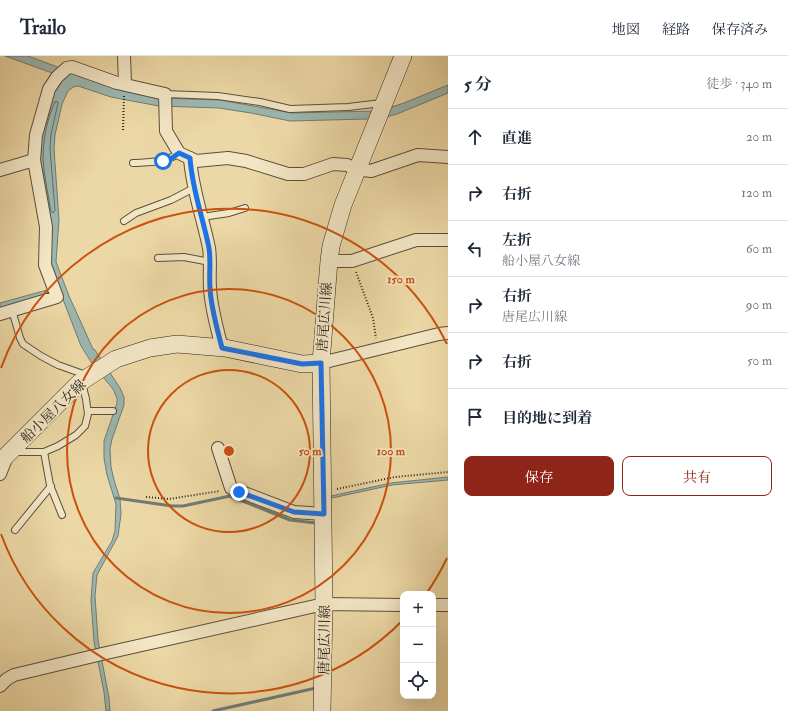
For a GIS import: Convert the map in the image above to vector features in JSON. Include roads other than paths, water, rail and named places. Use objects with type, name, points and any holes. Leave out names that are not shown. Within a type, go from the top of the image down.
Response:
[{"type":"main road","name":"唐尾広川線","points":[[322,711],[324,514],[321,363],[329,261],[331,246],[343,205],[356,169],[403,56]]},
{"type":"main road","name":"船小屋八女線","points":[[4,456],[94,374],[116,359],[150,348],[177,344],[222,348],[302,364],[321,363]]},
{"type":"street","points":[[124,56],[125,84]]},
{"type":"street","points":[[0,314],[57,297],[45,265],[46,227],[34,160],[36,135],[49,89],[61,73],[72,67],[165,99],[166,131],[179,153],[196,160],[228,158],[246,161],[288,174],[304,174],[333,164],[347,165],[356,169],[371,171],[418,155],[448,157]]},
{"type":"street","points":[[190,158],[191,174],[209,250],[209,285],[211,302],[222,348]]},
{"type":"street","points":[[0,170],[34,160]]},
{"type":"street","points":[[329,261],[352,261],[416,240],[448,240]]},
{"type":"street","points":[[321,363],[378,348],[448,333]]},
{"type":"street","points":[[218,448],[231,488],[294,512],[324,514]]},
{"type":"street","points":[[0,474],[4,456]]},
{"type":"street","points":[[0,686],[14,675],[99,654],[324,604],[400,605]]},
{"type":"street","points":[[436,605],[448,605]]},
{"type":"lane","points":[[165,99],[218,96],[260,102],[290,109],[348,107],[381,110]]},
{"type":"lane","points":[[133,163],[163,161],[172,158],[179,153]]},
{"type":"lane","points":[[124,221],[136,213],[171,200],[194,188]]},
{"type":"lane","points":[[202,217],[229,213],[244,208]]},
{"type":"lane","points":[[158,258],[184,257],[210,262]]},
{"type":"lane","points":[[4,456],[44,452],[58,446],[76,435],[86,426],[94,374],[58,365],[23,344],[12,310]]},
{"type":"lane","points":[[88,411],[112,411]]},
{"type":"lane","points":[[44,452],[51,486],[62,515]]},
{"type":"lane","points":[[15,530],[51,486]]},
{"type":"water","points":[[5,56],[28,56],[71,72],[161,98],[220,100],[292,113],[376,111],[404,103],[448,85],[448,93],[386,117],[368,119],[290,121],[219,108],[159,106],[111,97],[78,86],[73,87],[68,91],[62,104],[55,135],[54,149],[59,220],[56,262],[69,296],[93,349],[120,388],[124,397],[124,405],[110,449],[111,467],[120,499],[121,514],[118,536],[97,575],[95,596],[98,640],[110,711],[106,711],[104,692],[94,642],[91,600],[93,573],[112,541],[115,531],[116,504],[107,475],[104,458],[104,441],[117,403],[117,398],[113,389],[93,365],[81,346],[49,263],[39,160],[40,146],[55,74]]},
{"type":"water","points":[[47,290],[48,295],[0,308],[0,303]]},
{"type":"water","points":[[448,477],[448,480],[392,485],[332,498],[331,496],[391,483]]},
{"type":"waterway","points":[[116,498],[172,506],[183,506],[230,496],[290,520],[316,523]]},
{"type":"waterway","points":[[213,711],[316,688]]}]
